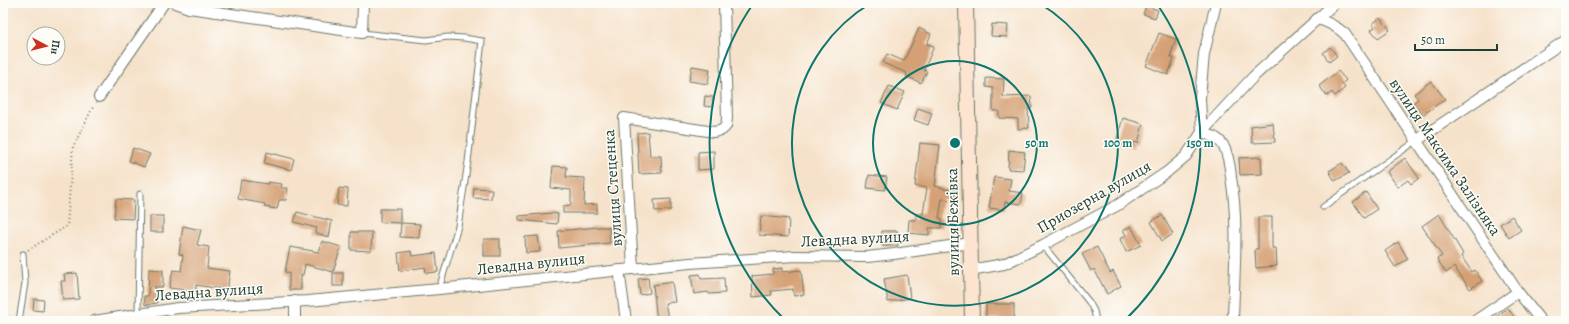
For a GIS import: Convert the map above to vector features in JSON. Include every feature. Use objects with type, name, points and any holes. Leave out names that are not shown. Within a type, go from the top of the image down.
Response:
[{"type":"main road","name":"вулиця Бежівка","points":[[966,3],[971,243],[970,321]]},
{"type":"street","points":[[98,97],[164,3]]},
{"type":"street","points":[[175,3],[189,8],[362,33],[363,3]]},
{"type":"street","name":"вулиця Стеценка","points":[[633,268],[624,118],[714,132],[722,130],[726,126],[724,3]]},
{"type":"street","points":[[1216,3],[1204,54],[1200,98],[1202,132],[1215,137],[1222,144],[1229,162],[1233,188],[1236,228],[1233,321]]},
{"type":"street","name":"Приозерна вулиця","points":[[970,270],[1004,264],[1043,245],[1118,205],[1167,172],[1186,156],[1202,132],[1253,77],[1335,3]]},
{"type":"street","name":"вулиця Максима Залізняка","points":[[1317,19],[1336,26],[1344,34],[1518,292],[1541,321]]},
{"type":"street","points":[[1416,141],[1566,40]]},
{"type":"street","name":"Левадна вулиця","points":[[94,321],[109,320],[178,308],[295,301],[439,289],[633,268],[750,258],[795,256],[867,257],[971,243]]},
{"type":"street","points":[[619,270],[626,321]]},
{"type":"street","points":[[1475,321],[1518,292]]},
{"type":"street","points":[[295,301],[295,321]]},
{"type":"lane","points":[[362,33],[426,40],[464,38],[482,41],[468,162],[458,226],[439,289]]},
{"type":"lane","points":[[1323,207],[1416,141]]},
{"type":"lane","points":[[138,314],[140,194]]},
{"type":"lane","points":[[1043,245],[1089,302],[1094,311],[1096,321]]},
{"type":"lane","points":[[19,321],[24,283],[23,254]]},
{"type":"path","points":[[23,254],[66,226],[74,147],[98,97]]},
{"type":"building","points":[[1146,6],[1158,10],[1155,18],[1143,14]]},
{"type":"building","points":[[1380,18],[1390,30],[1378,38],[1371,30],[1375,27],[1372,24]]},
{"type":"building","points":[[992,24],[1008,25],[1007,37],[991,36]]},
{"type":"building","points":[[919,28],[931,34],[927,44],[934,46],[924,70],[927,72],[921,83],[906,76],[907,73],[883,63],[887,54],[904,61]]},
{"type":"building","points":[[1159,33],[1176,39],[1170,57],[1174,58],[1168,75],[1146,66]]},
{"type":"building","points":[[1330,47],[1337,56],[1329,62],[1323,53]]},
{"type":"building","points":[[692,66],[710,69],[708,84],[689,81]]},
{"type":"building","points":[[1338,71],[1346,80],[1342,84],[1345,88],[1335,96],[1332,92],[1327,96],[1319,86]]},
{"type":"building","points":[[986,78],[1004,79],[1003,97],[1031,96],[1032,108],[1028,109],[1029,128],[1018,129],[1018,119],[999,118],[999,111],[993,111],[993,88],[986,87]]},
{"type":"building","points":[[1431,81],[1445,99],[1423,115],[1413,103],[1418,99],[1414,94]]},
{"type":"building","points":[[889,86],[905,92],[897,110],[881,103]]},
{"type":"building","points":[[705,96],[713,97],[712,107],[704,106]]},
{"type":"building","points":[[918,108],[932,113],[928,125],[914,120]]},
{"type":"building","points":[[1123,118],[1143,124],[1138,143],[1134,142],[1133,148],[1116,142]]},
{"type":"building","points":[[1273,123],[1275,142],[1252,143],[1251,126]]},
{"type":"building","points":[[648,132],[650,156],[661,156],[662,173],[639,174],[637,133]]},
{"type":"building","points":[[920,143],[940,145],[935,186],[944,188],[943,189],[955,190],[955,200],[942,199],[939,218],[942,219],[941,228],[929,228],[929,235],[908,233],[909,220],[916,220],[916,214],[923,214],[927,188],[915,186]]},
{"type":"building","points":[[133,148],[150,154],[144,167],[129,161]]},
{"type":"building","points":[[1009,150],[1025,152],[1023,170],[1008,169]]},
{"type":"building","points":[[714,151],[714,169],[698,170],[698,152]]},
{"type":"building","points":[[267,152],[294,159],[291,170],[264,163]]},
{"type":"building","points":[[1261,157],[1262,174],[1240,175],[1239,158]]},
{"type":"building","points":[[1405,158],[1419,178],[1411,184],[1408,180],[1398,187],[1387,172]]},
{"type":"building","points":[[1342,163],[1349,173],[1335,181],[1329,171]]},
{"type":"building","points":[[553,166],[567,167],[566,177],[585,178],[584,205],[597,204],[597,213],[563,213],[563,206],[571,205],[571,190],[551,188]]},
{"type":"building","points":[[869,175],[887,177],[885,190],[867,188]]},
{"type":"building","points":[[994,177],[1011,179],[1009,191],[1023,193],[1021,204],[1005,202],[1004,210],[989,208]]},
{"type":"building","points":[[241,180],[268,184],[268,182],[282,184],[281,188],[288,188],[286,200],[279,200],[277,209],[264,207],[265,204],[238,199]]},
{"type":"building","points":[[339,188],[348,189],[347,206],[337,205]]},
{"type":"building","points":[[474,188],[492,189],[491,199],[473,198]]},
{"type":"building","points":[[1366,192],[1377,209],[1364,218],[1353,202]]},
{"type":"building","points":[[116,199],[134,200],[133,219],[114,218]]},
{"type":"building","points":[[671,199],[671,210],[655,211],[654,200]]},
{"type":"building","points":[[380,209],[400,209],[400,223],[380,222]]},
{"type":"building","points":[[297,212],[332,221],[329,237],[315,233],[317,228],[294,222]]},
{"type":"building","points":[[552,213],[558,214],[557,224],[519,220],[519,216]]},
{"type":"building","points":[[1439,214],[1463,254],[1461,256],[1472,272],[1475,270],[1482,281],[1470,289],[1454,267],[1446,273],[1437,259],[1442,256],[1422,226]]},
{"type":"building","points":[[1162,215],[1173,234],[1162,241],[1151,222]]},
{"type":"building","points":[[150,216],[163,216],[163,232],[150,232]]},
{"type":"building","points":[[761,216],[789,219],[788,237],[759,235]]},
{"type":"building","points":[[1512,216],[1521,230],[1509,238],[1500,224]]},
{"type":"building","points":[[1258,217],[1272,217],[1272,248],[1276,248],[1277,266],[1256,268],[1255,249],[1258,249]]},
{"type":"building","points":[[401,223],[420,224],[419,238],[400,237]]},
{"type":"building","points":[[183,226],[201,230],[197,245],[209,247],[207,268],[230,271],[227,290],[196,285],[196,291],[169,288],[173,270],[181,271],[183,255],[179,254]]},
{"type":"building","points":[[1131,226],[1141,245],[1126,252],[1120,239],[1126,235],[1123,230]]},
{"type":"building","points":[[609,227],[610,243],[559,248],[558,231]]},
{"type":"building","points":[[882,231],[897,231],[898,246],[882,246]]},
{"type":"building","points":[[351,232],[372,232],[371,251],[351,250]]},
{"type":"building","points":[[538,236],[540,252],[526,253],[525,237]]},
{"type":"building","points":[[484,239],[500,239],[500,256],[484,256]]},
{"type":"building","points":[[322,241],[341,247],[333,272],[305,264],[303,275],[301,275],[301,290],[289,290],[289,273],[285,272],[290,247],[319,252]]},
{"type":"building","points":[[1398,242],[1408,259],[1395,267],[1385,251]]},
{"type":"building","points":[[1097,247],[1110,273],[1113,271],[1121,286],[1107,294],[1094,269],[1091,271],[1082,254]]},
{"type":"building","points":[[411,251],[412,256],[436,253],[438,272],[426,273],[425,267],[400,271],[398,253]]},
{"type":"building","points":[[782,268],[782,272],[801,270],[804,295],[794,296],[793,289],[771,291],[772,295],[753,297],[752,276],[773,274],[773,269]]},
{"type":"building","points":[[149,269],[163,270],[163,287],[154,287],[157,303],[145,305],[144,296],[148,296]]},
{"type":"building","points":[[77,273],[79,299],[63,300],[61,281],[65,281],[64,274]]},
{"type":"building","points":[[333,273],[343,273],[343,286],[333,286]]},
{"type":"building","points":[[700,274],[701,279],[724,278],[725,293],[709,294],[708,292],[694,294],[691,275]]},
{"type":"building","points":[[907,275],[910,298],[888,302],[884,279]]},
{"type":"building","points":[[648,278],[650,293],[640,295],[638,279]]},
{"type":"building","points":[[672,282],[675,302],[665,303],[669,321],[657,321],[653,285]]},
{"type":"building","points":[[34,299],[44,300],[43,311],[33,310]]},
{"type":"building","points":[[986,304],[1014,304],[1014,319],[986,319]]},
{"type":"building","points":[[1508,308],[1517,321],[1490,321]]}]
